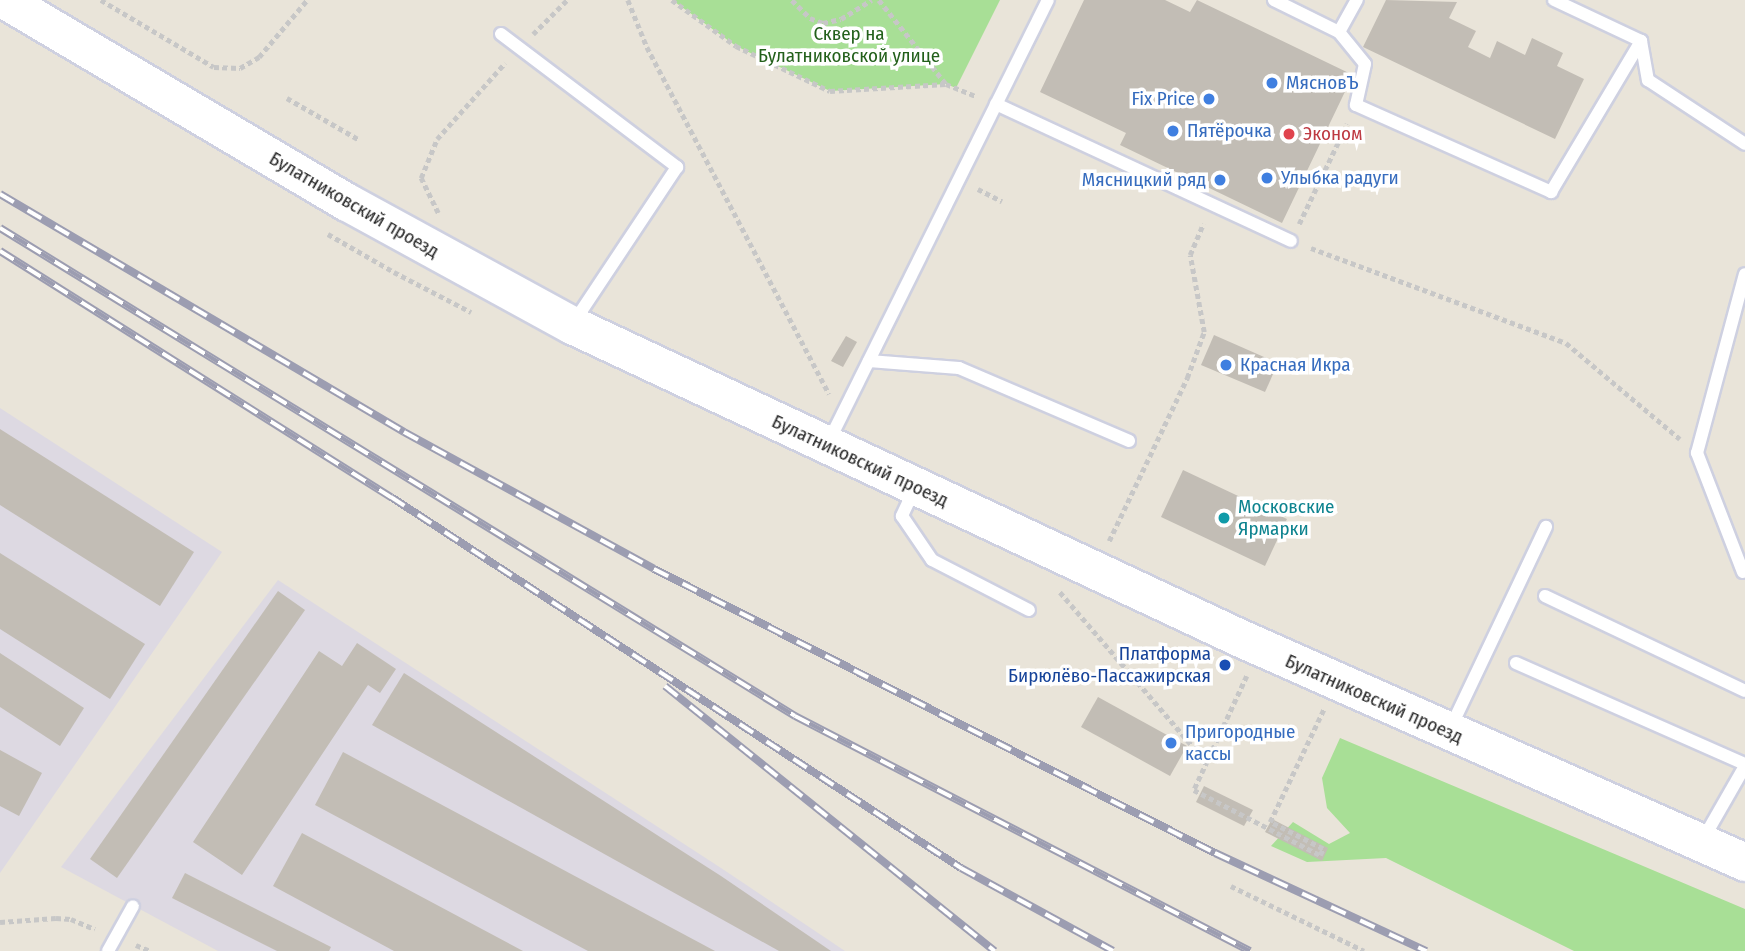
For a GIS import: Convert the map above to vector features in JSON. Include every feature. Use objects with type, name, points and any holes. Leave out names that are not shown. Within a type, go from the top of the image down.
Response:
[{"type":"street","name":"Булатниковский проезд","points":[[5,0],[359,208],[572,325],[834,431],[915,487],[1448,733],[1745,862]]},
{"type":"lane","points":[[834,431],[1048,0]]},
{"type":"lane","points":[[1274,0],[1339,32],[1365,64],[1356,105],[1551,192],[1641,41]]},
{"type":"lane","points":[[1339,32],[1357,0]]},
{"type":"lane","points":[[1554,0],[1641,41]]},
{"type":"lane","points":[[501,34],[677,167],[572,325]]},
{"type":"lane","points":[[1641,41],[1648,80],[1745,144]]},
{"type":"lane","points":[[996,104],[1291,241]]},
{"type":"lane","points":[[1744,573],[1697,453],[1745,274]]},
{"type":"lane","points":[[869,361],[958,368],[1129,441]]},
{"type":"lane","points":[[915,487],[902,516],[932,561],[1029,610]]},
{"type":"lane","points":[[1448,733],[1546,527]]},
{"type":"lane","points":[[1545,596],[1745,691]]},
{"type":"lane","points":[[1516,663],[1745,765],[1702,842]]},
{"type":"lane","points":[[108,951],[133,906]]},
{"type":"path","points":[[102,0],[214,67],[240,68],[259,57],[307,0]]},
{"type":"path","points":[[528,40],[567,0]]},
{"type":"path","points":[[628,0],[647,47],[834,431]]},
{"type":"path","points":[[672,0],[736,46],[830,91],[946,84],[996,104]]},
{"type":"path","points":[[792,0],[810,18],[823,23],[841,19],[872,0]]},
{"type":"path","points":[[878,0],[946,84]]},
{"type":"path","points":[[442,220],[421,178],[437,139],[508,60]]},
{"type":"path","points":[[287,99],[358,139]]},
{"type":"path","points":[[1356,105],[1291,241],[1566,343],[1697,453]]},
{"type":"path","points":[[1107,545],[1170,416],[1204,332],[1190,255],[1211,204]]},
{"type":"path","points":[[1057,589],[1207,763]]},
{"type":"path","points":[[1248,675],[1194,790],[1320,855],[1323,849],[1270,822],[1330,697]]},
{"type":"path","points":[[1231,886],[1364,951]]},
{"type":"path","points":[[0,922],[71,919],[152,951]]},
{"type":"shaded area","points":[[0,408],[222,552],[0,873]]},
{"type":"shaded area","points":[[278,580],[845,951],[218,951],[61,867]]},
{"type":"green space","name":"Сквер на Булатниковской улице","points":[[672,0],[1000,0],[956,88],[946,84],[830,91],[736,46]]},
{"type":"green space","points":[[1340,738],[1745,909],[1745,951],[1574,951],[1386,858],[1307,862],[1271,846],[1293,822],[1329,844],[1350,833],[1327,808],[1322,778]]},
{"type":"building","points":[[1084,0],[1165,0],[1190,12],[1197,0],[1353,75],[1282,223],[1120,145],[1126,133],[1040,92]]},
{"type":"building","points":[[1386,0],[1457,2],[1449,18],[1476,31],[1468,47],[1490,58],[1497,41],[1525,55],[1532,38],[1563,53],[1557,66],[1584,79],[1555,139],[1363,47]]},
{"type":"building","points":[[1214,335],[1278,363],[1265,392],[1201,365]]},
{"type":"building","points":[[846,336],[857,342],[843,367],[831,361]]},
{"type":"building","points":[[0,429],[194,552],[160,606],[0,505]]},
{"type":"building","name":"Московские Ярмарки","points":[[1183,470],[1287,519],[1265,566],[1161,517]]},
{"type":"building","points":[[0,553],[145,644],[110,699],[0,629]]},
{"type":"building","points":[[278,591],[305,610],[117,878],[90,859]]},
{"type":"building","points":[[357,643],[396,669],[380,693],[368,685],[242,875],[193,842],[319,651],[342,666]]},
{"type":"building","points":[[0,653],[84,708],[60,746],[0,707]]},
{"type":"building","points":[[404,673],[721,876],[831,951],[779,951],[372,725]]},
{"type":"building","points":[[1098,697],[1187,746],[1170,776],[1081,727]]},
{"type":"building","points":[[0,750],[42,773],[19,816],[0,806]]},
{"type":"building","points":[[343,752],[715,951],[588,951],[315,805]]},
{"type":"building","points":[[1204,786],[1253,810],[1244,826],[1196,802]]},
{"type":"building","points":[[1272,819],[1328,848],[1322,861],[1265,832]]},
{"type":"building","points":[[302,833],[523,951],[394,951],[273,886]]},
{"type":"building","points":[[185,873],[331,947],[329,951],[277,951],[172,898]]},
{"type":"railway","points":[[0,194],[404,432],[654,569],[1215,853],[1426,951]]},
{"type":"railway","points":[[0,228],[795,716],[1250,951]]},
{"type":"railway","points":[[0,251],[391,497],[961,868],[1113,951]]},
{"type":"railway","points":[[665,686],[995,951]]},
{"type":"place","name":"МясновЪ","points":[[1272,83]]},
{"type":"place","name":"Fix Price","points":[[1209,99]]},
{"type":"place","name":"Пятёрочка","points":[[1173,131]]},
{"type":"place","name":"Эконом","points":[[1289,134]]},
{"type":"place","name":"Улыбка радуги","points":[[1267,178]]},
{"type":"place","name":"Мясницкий ряд","points":[[1220,180]]},
{"type":"place","name":"Красная Икра","points":[[1226,365]]},
{"type":"place","name":"Московские Ярмарки","points":[[1224,518]]},
{"type":"place","name":"Платформа Бирюлёво-Пассажирская","points":[[1225,665]]},
{"type":"place","name":"Пригородные кассы","points":[[1171,743]]}]
